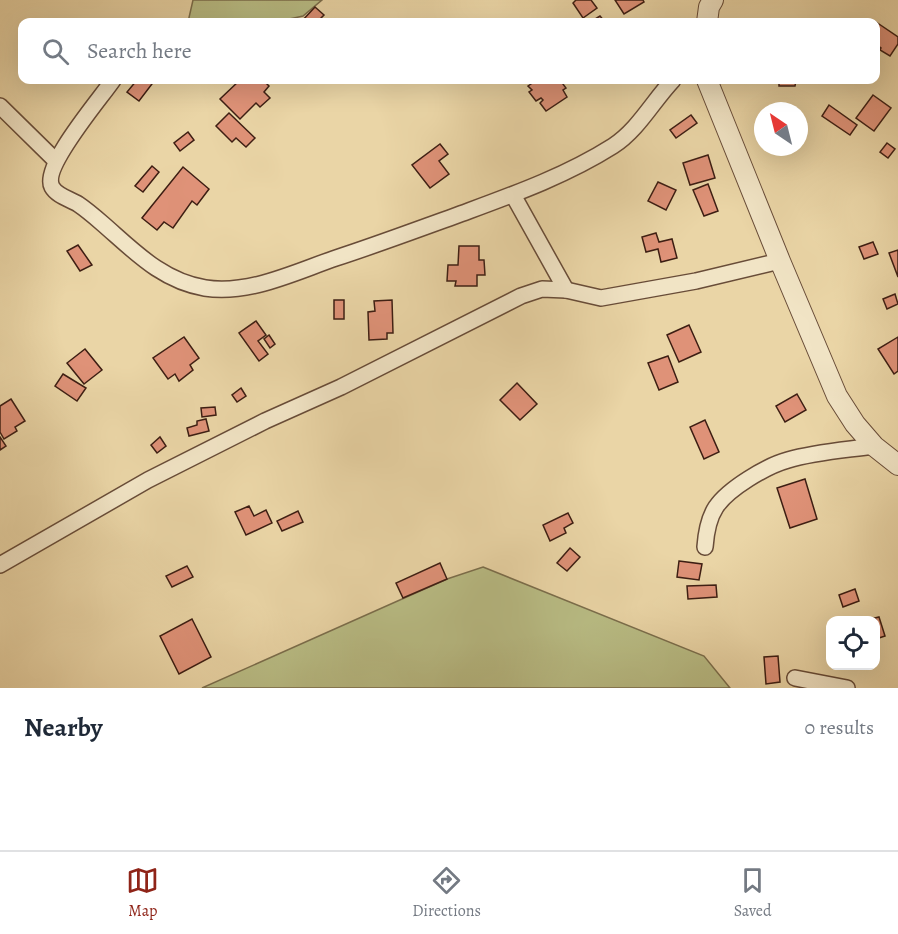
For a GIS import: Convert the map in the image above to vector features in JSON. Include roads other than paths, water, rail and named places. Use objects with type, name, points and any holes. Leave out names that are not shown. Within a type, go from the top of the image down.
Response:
[{"type":"street","points":[[708,18],[713,0]]},
{"type":"street","points":[[111,84],[56,161],[50,179],[52,187],[78,204],[136,254],[165,275],[205,288],[255,285],[513,195],[582,164],[615,145],[640,121],[670,84]]},
{"type":"street","points":[[709,84],[837,396],[855,424],[874,446],[898,465]]},
{"type":"street","points":[[0,106],[56,161]]},
{"type":"street","points":[[513,195],[566,290]]},
{"type":"street","points":[[0,565],[148,480],[265,421],[341,387],[521,296],[542,289],[566,290],[601,298],[704,279],[780,261]]},
{"type":"street","points":[[705,547],[707,526],[716,507],[736,488],[759,473],[787,460],[874,446]]},
{"type":"street","points":[[795,678],[847,688]]}]
